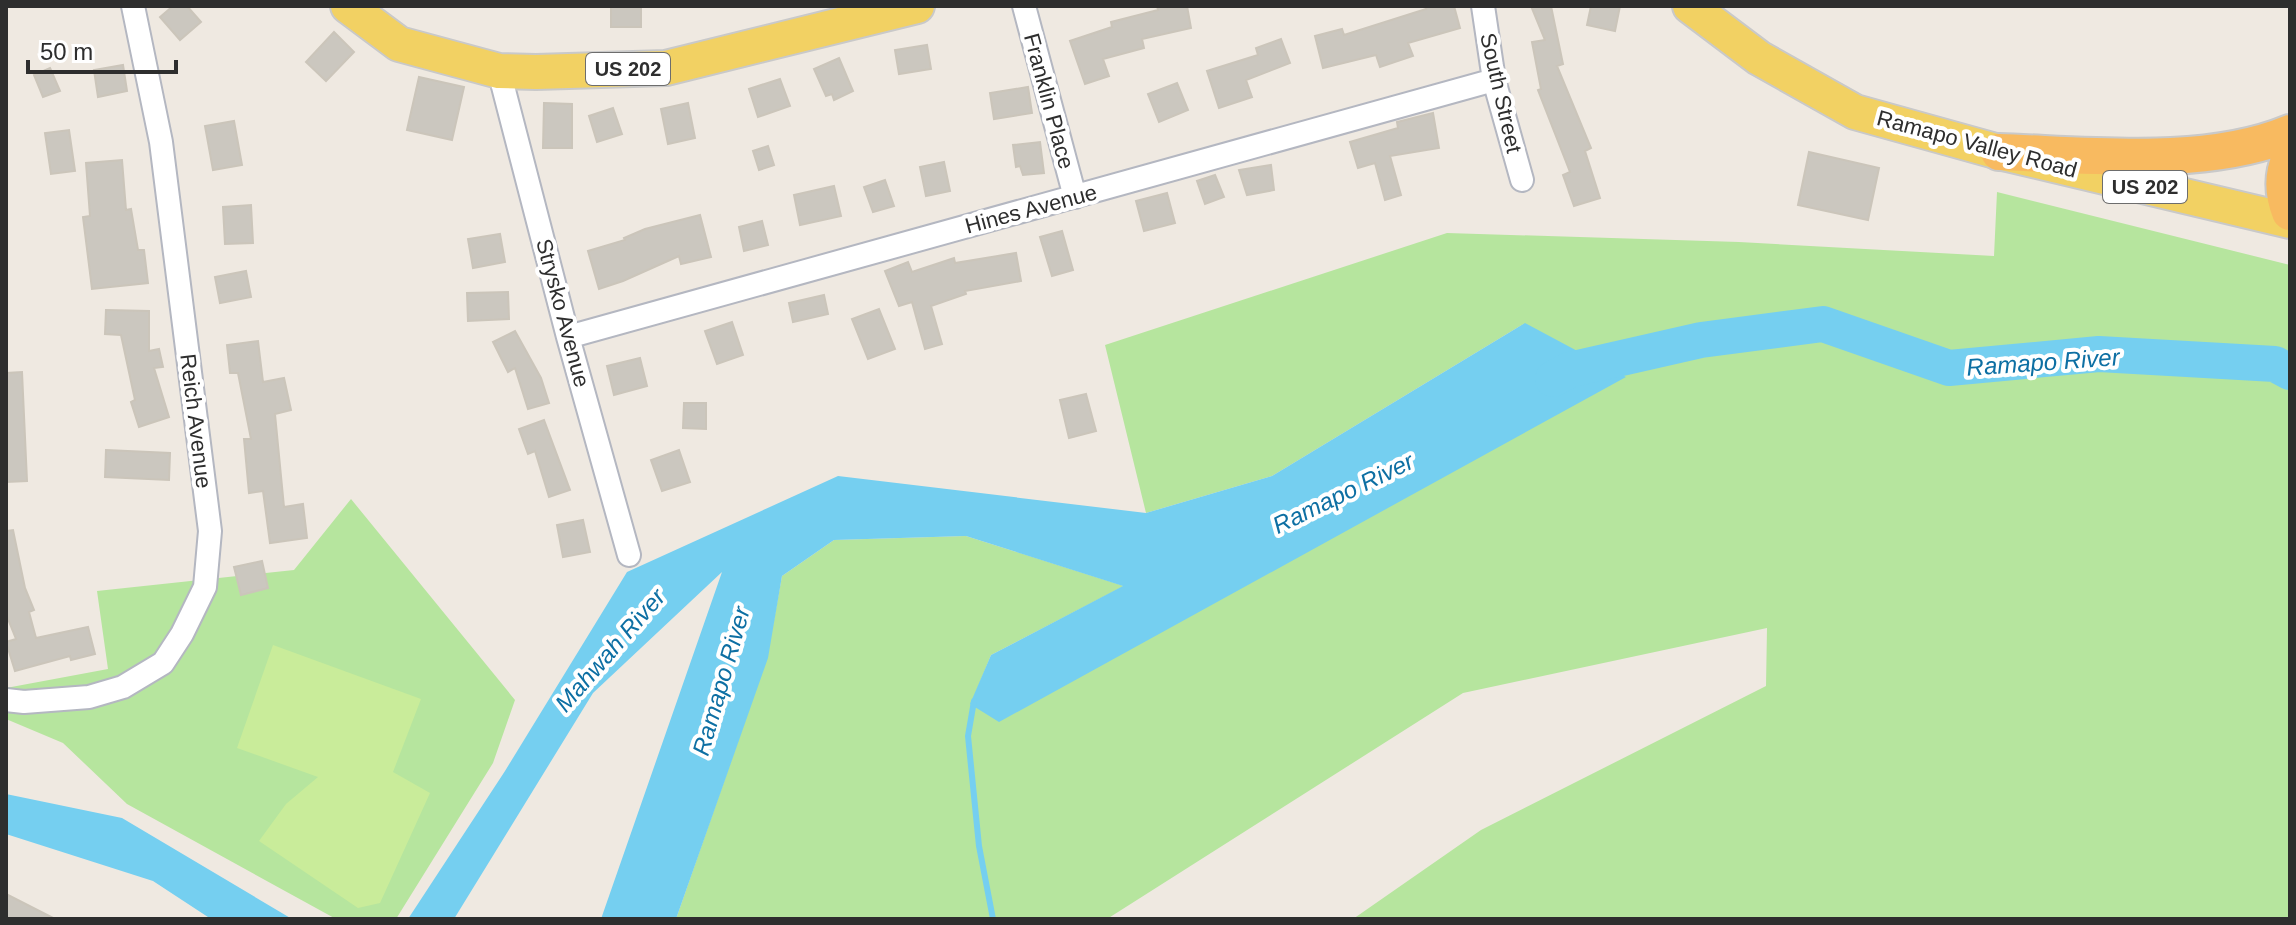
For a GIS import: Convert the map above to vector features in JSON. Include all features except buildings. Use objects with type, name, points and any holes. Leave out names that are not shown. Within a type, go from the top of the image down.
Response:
[{"type":"highway","points":[[1999,152],[2180,156],[2268,142],[2290,133]]},
{"type":"highway","points":[[2290,158],[2283,186],[2290,212]]},
{"type":"main road","name":"US 202","points":[[348,6],[399,44],[499,71],[666,68],[907,7]]},
{"type":"main road","name":"Ramapo Valley Road","points":[[1690,6],[1759,58],[1855,112],[1999,152],[2290,221]]},
{"type":"street","name":"Reich Avenue","points":[[6,700],[24,702],[89,697],[123,687],[163,663],[182,634],[205,587],[210,531],[161,142],[133,6]]},
{"type":"street","name":"Franklin Place","points":[[1024,6],[1075,197]]},
{"type":"street","name":"South Street","points":[[1483,6],[1494,80],[1522,180]]},
{"type":"street","name":"Strysko Avenue","points":[[499,71],[629,555]]},
{"type":"street","name":"Hines Avenue","points":[[568,337],[1494,80]]},
{"type":"green space","points":[[1997,192],[2290,265],[2290,919],[1353,919],[1481,830],[1766,686],[1767,628],[1463,693],[1107,919],[676,919],[767,658],[782,576],[834,540],[966,536],[1124,586],[991,655],[971,704],[1525,323],[1272,476],[1146,513],[1105,345],[1447,233],[1739,242],[1994,256]]},
{"type":"green space","points":[[351,499],[515,700],[493,763],[396,919],[336,919],[127,804],[63,743],[6,719],[6,688],[108,669],[97,591],[294,570]]},
{"type":"green space","points":[[273,645],[421,699],[393,772],[430,793],[380,903],[358,908],[259,841],[286,804],[318,777],[237,748]]},
{"type":"water","name":"Mahwah River","points":[[1525,323],[1626,377],[999,722],[970,704],[991,655],[1123,586],[966,536],[834,540],[782,576],[768,658],[676,919],[601,919],[722,572],[593,693],[454,919],[408,919],[505,771],[627,572],[838,476],[1146,513],[1272,476]]},
{"type":"water","points":[[6,794],[122,818],[292,919],[211,919],[153,881],[6,834]]},
{"type":"waterway","name":"Ramapo River","points":[[1553,379],[1569,370],[1701,340],[1823,324],[1949,368],[2099,354],[2275,364],[2290,372]]},
{"type":"waterway","points":[[974,701],[968,736],[979,846],[993,919]]}]
